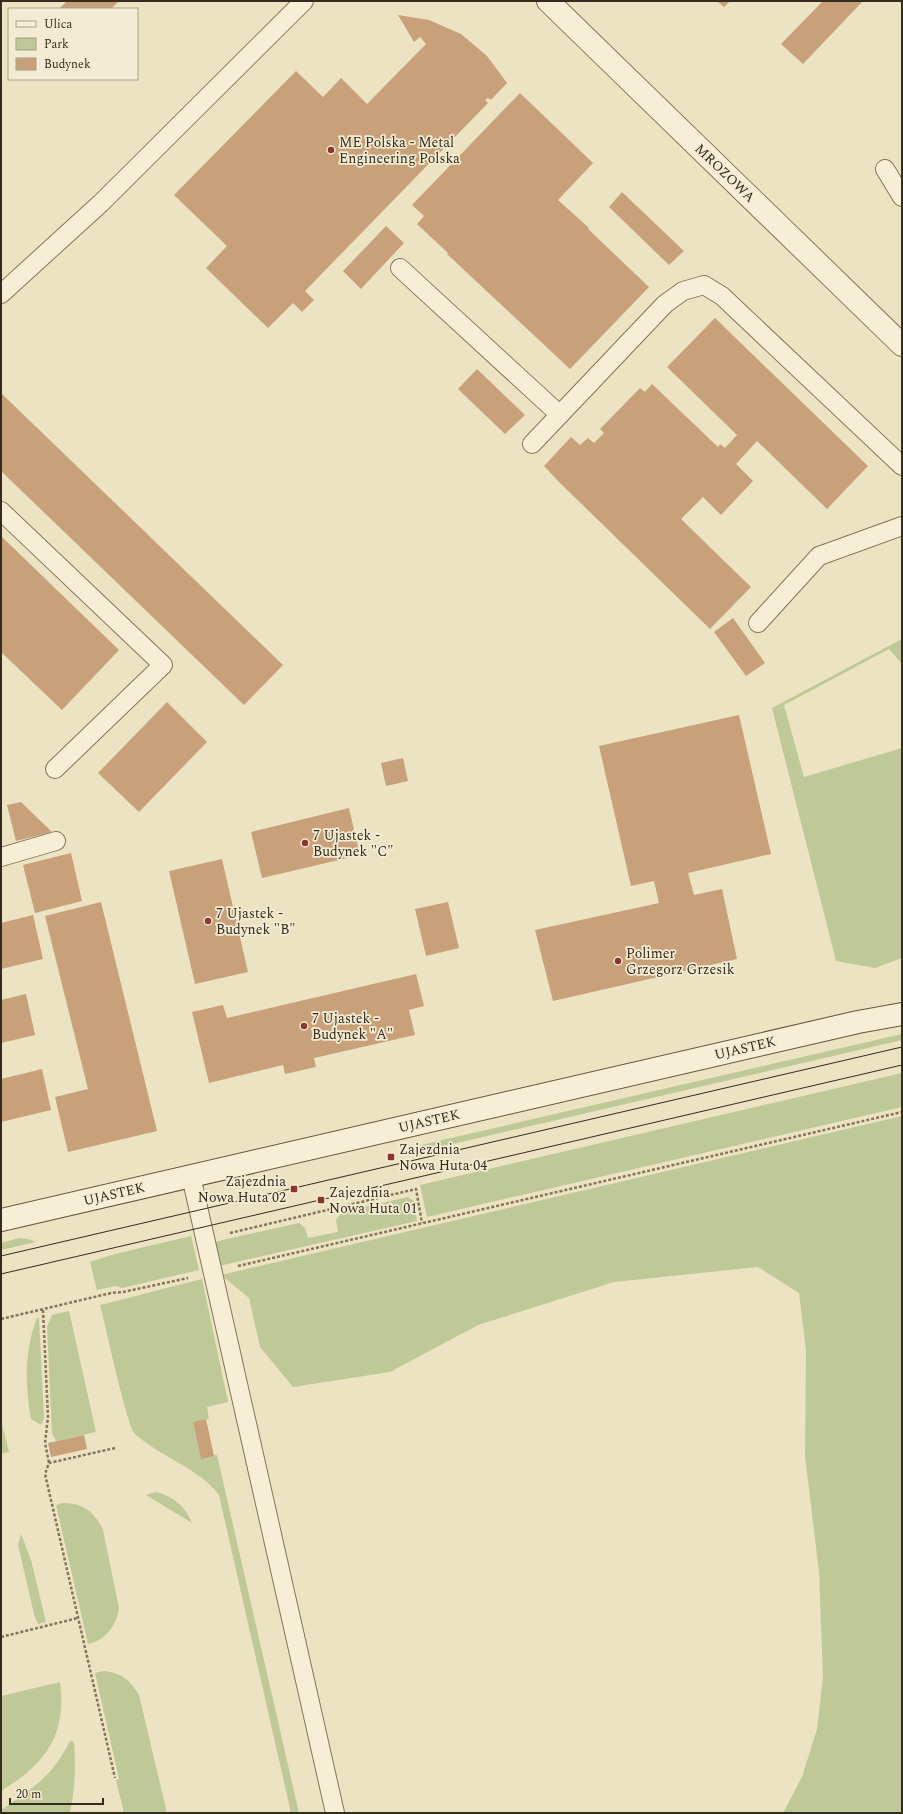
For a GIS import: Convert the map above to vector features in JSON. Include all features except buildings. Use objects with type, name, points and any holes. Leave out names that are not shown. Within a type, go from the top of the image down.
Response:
[{"type":"street","name":"MROZOWA","points":[[548,1],[902,345]]},
{"type":"street","name":"UJASTEK","points":[[858,1022],[902,1003]]},
{"type":"street","name":"UJASTEK","points":[[1,1220],[858,1022],[902,1014]]},
{"type":"lane","points":[[1,294],[101,203],[304,1]]},
{"type":"lane","points":[[885,169],[902,196]]},
{"type":"lane","points":[[400,268],[560,415]]},
{"type":"lane","points":[[532,444],[665,304],[683,291],[704,285],[722,296],[902,466]]},
{"type":"lane","points":[[1,511],[163,665],[55,769]]},
{"type":"lane","points":[[758,623],[819,556],[902,526]]},
{"type":"lane","points":[[1,857],[56,841]]},
{"type":"lane","points":[[191,1176],[211,1272],[335,1813]]},
{"type":"path","points":[[1,1319],[422,1224],[902,1112]]},
{"type":"path","points":[[204,1239],[416,1189],[422,1224]]},
{"type":"path","points":[[43,1310],[48,1417],[45,1444],[49,1463],[45,1474],[115,1778]]},
{"type":"path","points":[[49,1463],[115,1448]]},
{"type":"path","points":[[1,1637],[78,1618]]},
{"type":"green space","points":[[902,639],[902,664],[889,649],[784,705],[804,777],[902,748],[902,958],[875,968],[836,961],[772,708]]},
{"type":"green space","points":[[902,1034],[902,1040],[414,1153],[412,1147]]},
{"type":"green space","points":[[902,1073],[902,1107],[427,1217],[420,1185]]},
{"type":"green space","points":[[902,1116],[902,1813],[783,1813],[802,1777],[817,1729],[823,1677],[819,1572],[805,1456],[806,1350],[799,1293],[758,1267],[614,1282],[478,1325],[390,1372],[293,1387],[260,1347],[249,1298],[221,1275]]},
{"type":"green space","points":[[408,1197],[414,1201],[417,1221],[219,1266],[214,1242],[299,1223],[305,1228],[308,1238],[338,1232],[336,1220],[342,1212]]},
{"type":"green space","points":[[191,1236],[199,1270],[122,1288],[116,1286],[97,1290],[90,1262],[115,1254]]},
{"type":"green space","points":[[19,1238],[36,1242],[1,1250],[1,1243]]},
{"type":"green space","points":[[202,1279],[228,1402],[207,1407],[209,1419],[193,1422],[201,1458],[217,1455],[299,1813],[291,1813],[219,1495],[211,1486],[190,1470],[145,1442],[135,1434],[131,1427],[122,1395],[100,1305]]},
{"type":"green space","points":[[69,1311],[96,1432],[56,1441],[52,1433],[47,1327],[52,1315]]},
{"type":"green space","points":[[37,1318],[39,1318],[44,1418],[41,1425],[31,1419],[27,1381],[28,1355]]},
{"type":"green space","points":[[1,1420],[9,1452],[1,1454]]},
{"type":"green space","points":[[156,1492],[168,1496],[178,1503],[186,1512],[192,1523],[146,1495]]},
{"type":"green space","points":[[62,1503],[82,1506],[92,1513],[100,1524],[103,1530],[119,1608],[118,1615],[113,1626],[105,1636],[88,1644],[56,1505]]},
{"type":"green space","points":[[21,1534],[31,1560],[46,1622],[38,1624],[34,1614],[18,1545]]},
{"type":"green space","points":[[104,1671],[116,1673],[125,1678],[139,1695],[167,1813],[124,1813],[116,1780],[119,1779],[95,1673]]},
{"type":"green space","points":[[60,1682],[60,1718],[50,1747],[30,1770],[1,1791],[1,1696]]},
{"type":"green space","points":[[70,1741],[74,1742],[75,1769],[70,1813],[1,1813],[1,1810],[23,1795],[49,1773]]},
{"type":"tram line","points":[[1,1256],[902,1047]]},
{"type":"tram line","points":[[1,1274],[902,1065]]},
{"type":"place","name":"ME Polska - Metal Engineering Polska","points":[[331,150]]},
{"type":"place","name":"7 Ujastek - Budynek \"C\"","points":[[305,843]]},
{"type":"place","name":"7 Ujastek - Budynek \"B\"","points":[[208,921]]},
{"type":"place","name":"Polimer Grzegorz Grzesik","points":[[618,961]]},
{"type":"place","name":"7 Ujastek - Budynek \"A\"","points":[[304,1026]]},
{"type":"place","name":"Zajezdnia Nowa Huta 04","points":[[391,1157]]},
{"type":"place","name":"Zajezdnia Nowa Huta 02","points":[[294,1189]]},
{"type":"place","name":"Zajezdnia Nowa Huta 01","points":[[321,1200]]}]
